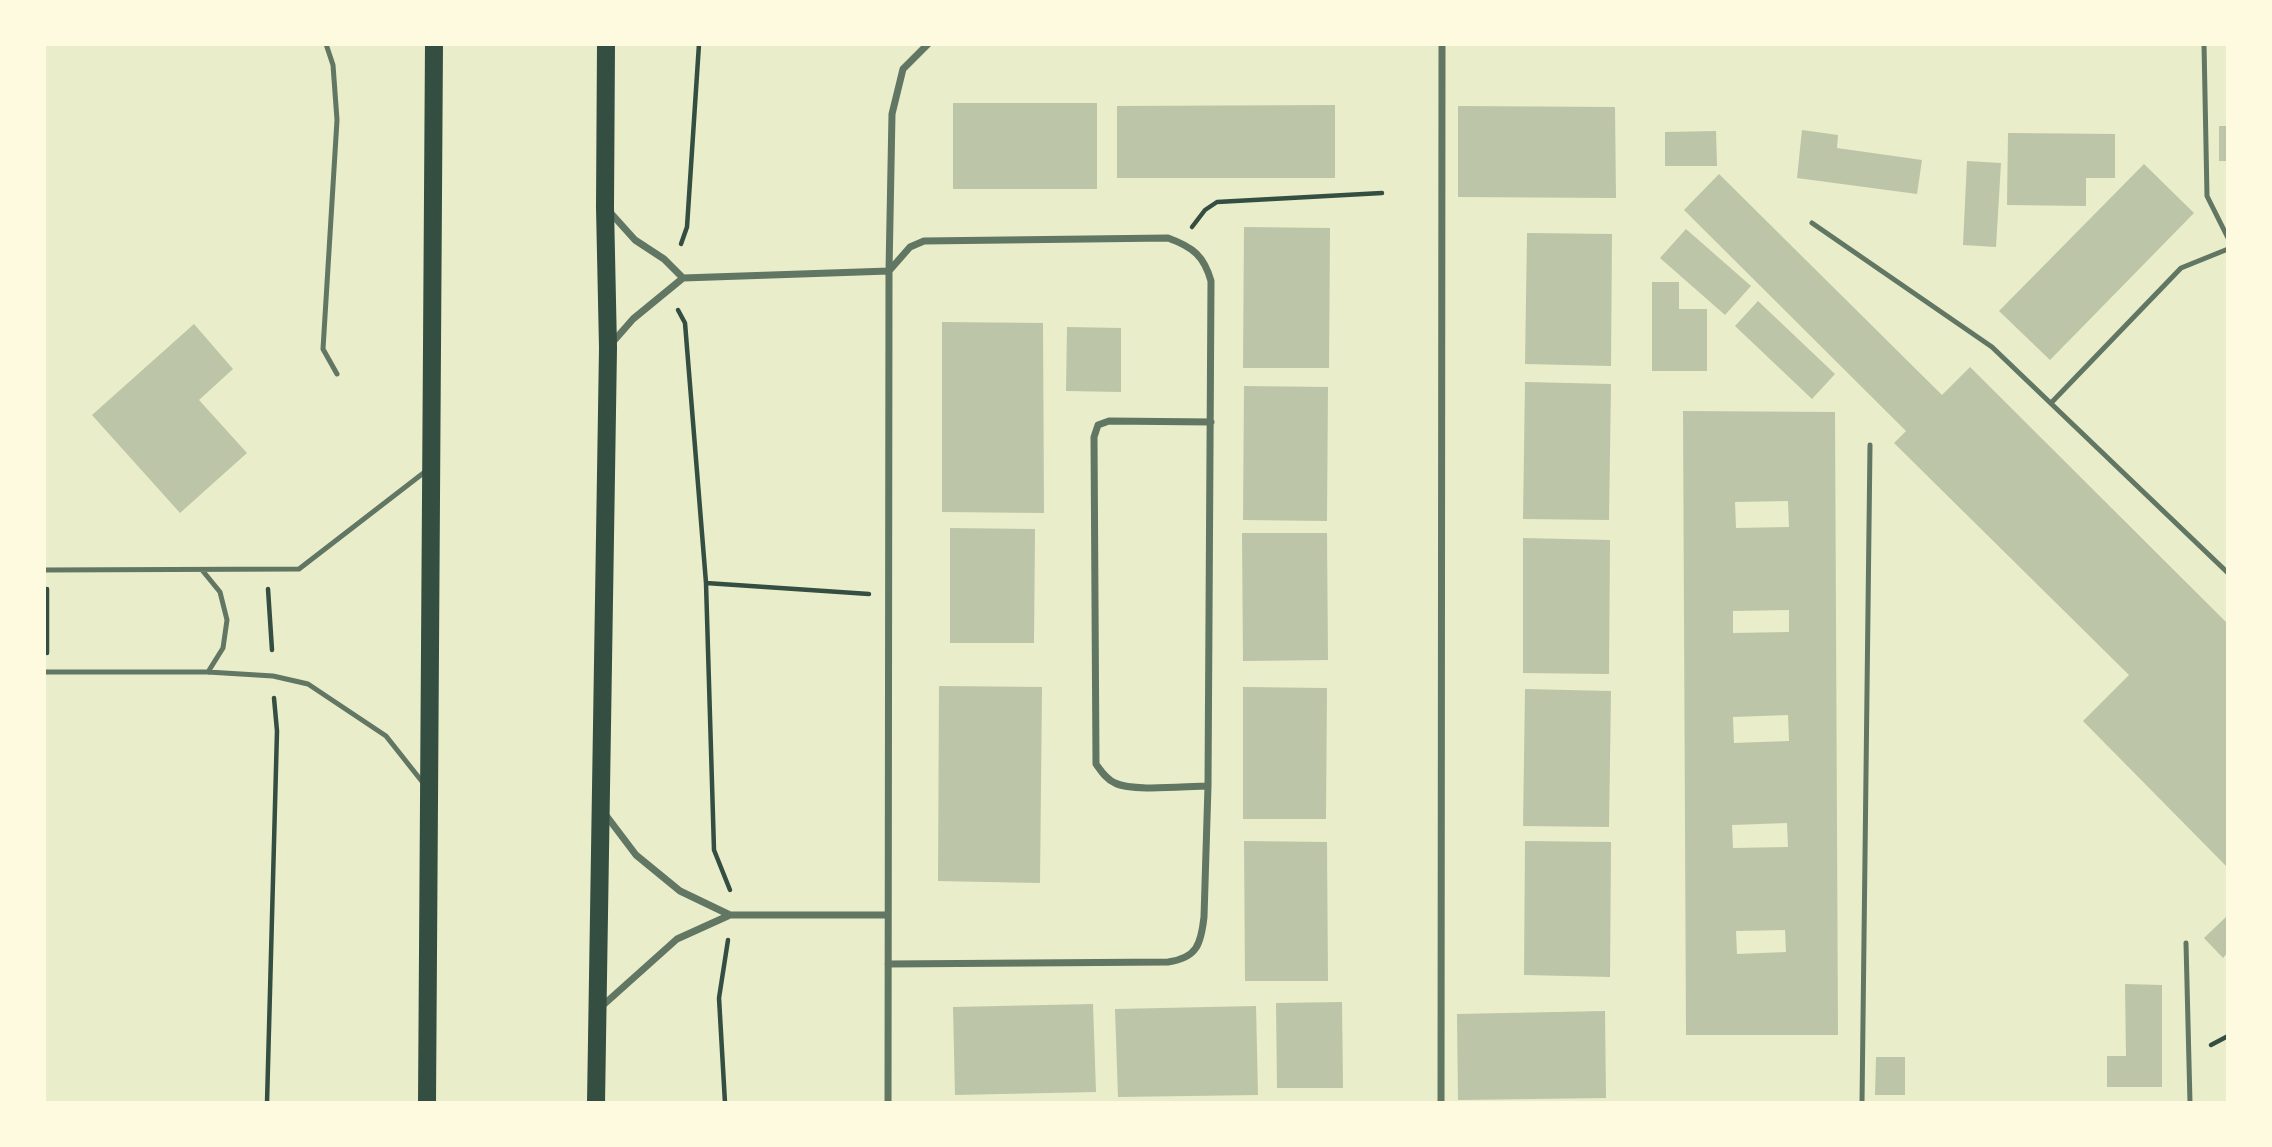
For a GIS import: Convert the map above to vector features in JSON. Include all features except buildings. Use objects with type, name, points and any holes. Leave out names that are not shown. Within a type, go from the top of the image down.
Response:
[{"type":"main road","points":[[427,1103],[434,44]]},
{"type":"main road","points":[[596,1103],[608,348],[605,207],[606,68],[609,44]]},
{"type":"street","points":[[888,1103],[889,271],[892,114],[903,69],[928,44]]},
{"type":"street","points":[[1441,1103],[1442,44]]},
{"type":"street","points":[[605,207],[635,240],[664,259],[683,278]]},
{"type":"street","points":[[608,348],[633,319],[683,278],[889,271],[911,247],[924,241],[1168,238],[1184,244],[1206,264],[1211,281],[1208,786],[1202,934],[1195,951],[1183,960],[1168,962],[888,964]]},
{"type":"street","points":[[1208,786],[1127,787],[1114,783],[1096,764],[1094,437],[1098,425],[1109,421],[1211,422]]},
{"type":"street","points":[[599,805],[636,855],[680,891],[730,915]]},
{"type":"street","points":[[597,1011],[677,939],[730,915],[888,915]]},
{"type":"lane","points":[[326,44],[333,65],[337,120],[323,349],[337,374]]},
{"type":"lane","points":[[2204,44],[2207,196],[2228,238]]},
{"type":"lane","points":[[1812,223],[1992,347],[2228,573]]},
{"type":"lane","points":[[2051,403],[2181,268],[2228,249]]},
{"type":"lane","points":[[1862,1103],[1870,445]]},
{"type":"lane","points":[[45,570],[299,569],[432,467]]},
{"type":"lane","points":[[202,570],[220,592],[227,620],[223,648],[208,672]]},
{"type":"lane","points":[[45,672],[208,672],[273,676],[308,684],[386,736],[430,791]]},
{"type":"lane","points":[[2186,943],[2190,1103]]},
{"type":"path","points":[[678,246],[687,227],[699,44]]},
{"type":"path","points":[[1184,244],[1195,222],[1205,210],[1217,202],[1382,193]]},
{"type":"path","points":[[678,309],[685,323],[706,583],[713,850],[730,886],[725,970],[719,998],[725,1103]]},
{"type":"path","points":[[45,570],[45,672]]},
{"type":"path","points":[[268,570],[272,650]]},
{"type":"path","points":[[706,583],[889,596]]},
{"type":"path","points":[[267,1103],[277,731],[274,698]]}]
